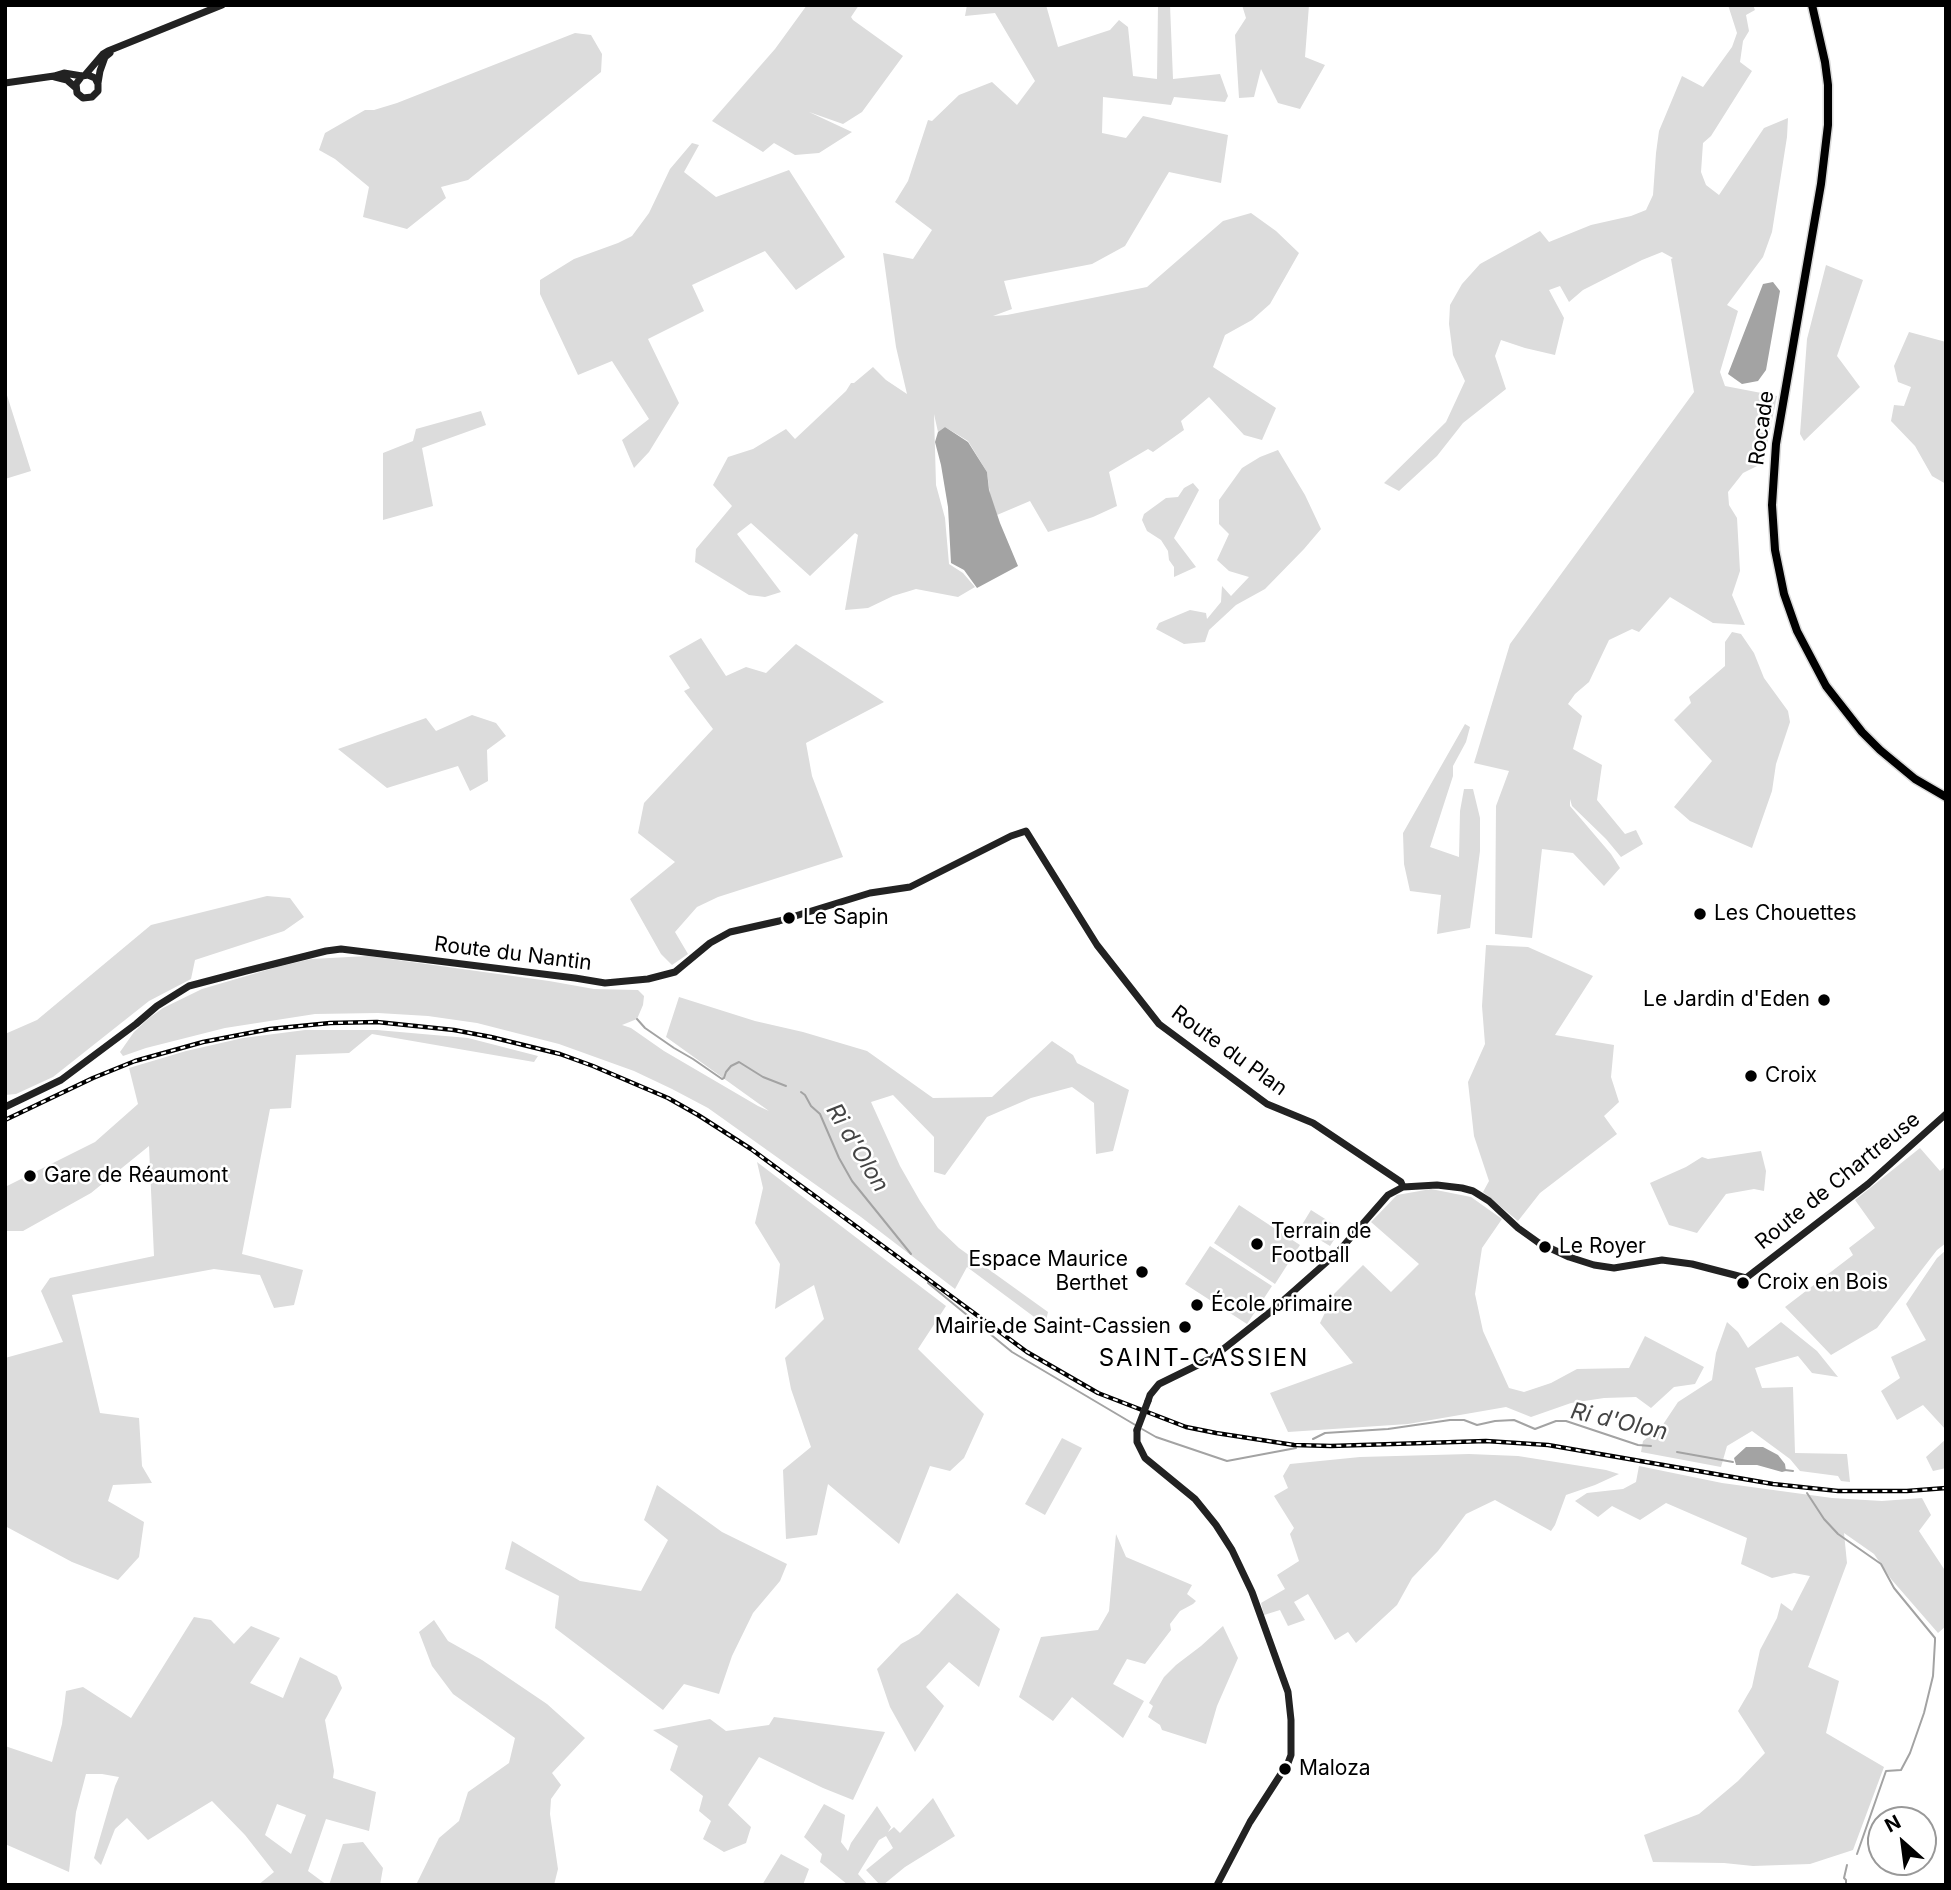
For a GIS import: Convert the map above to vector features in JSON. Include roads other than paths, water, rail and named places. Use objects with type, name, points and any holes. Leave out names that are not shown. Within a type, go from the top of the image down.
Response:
[{"type":"main road","points":[[75,87],[77,80],[84,76],[103,54],[222,5]]},
{"type":"main road","name":"Rocade","points":[[1812,5],[1825,62],[1828,125],[1821,184],[1776,444],[1772,505],[1775,550],[1784,594],[1797,631],[1826,686],[1855,724],[1880,750],[1915,779],[1946,797]]},
{"type":"main road","points":[[54,76],[67,80],[80,96],[88,98],[95,95],[105,58],[115,49]]},
{"type":"main road","points":[[5,83],[64,73],[94,78],[98,83]]},
{"type":"main road","name":"Route du Nantin","points":[[5,1107],[61,1080],[156,1006],[189,986],[341,949],[606,984],[648,979],[675,972],[710,943],[730,932],[779,921],[870,893],[911,887],[1026,831]]},
{"type":"main road","name":"Route du Plan","points":[[1026,831],[1097,944],[1159,1024],[1267,1104],[1313,1123],[1401,1182],[1403,1188]]},
{"type":"main road","name":"Route de Chartreuse","points":[[1403,1188],[1437,1185],[1473,1191],[1545,1247],[1594,1265],[1614,1268],[1646,1261],[1676,1261],[1746,1278],[1868,1184],[1946,1114]]},
{"type":"main road","points":[[1217,1885],[1250,1822],[1289,1760],[1291,1720],[1288,1692],[1249,1584],[1232,1550],[1195,1499],[1145,1458],[1137,1442],[1137,1430],[1150,1395],[1159,1384],[1212,1358],[1269,1313],[1338,1252],[1388,1195],[1403,1188]]},
{"type":"waterway","name":"Ri d'Olon","points":[[637,1019],[645,1028],[722,1079],[731,1066],[739,1062],[763,1077],[786,1086]]},
{"type":"waterway","name":"Ri d'Olon","points":[[801,1092],[820,1114],[852,1181],[911,1254]]},
{"type":"waterway","name":"Ri d'Olon","points":[[928,1283],[1012,1352],[1137,1426]]},
{"type":"waterway","name":"Ri d'Olon","points":[[1313,1439],[1325,1433],[1388,1429],[1450,1420],[1464,1420],[1477,1425],[1514,1420],[1535,1429],[1556,1421],[1566,1421],[1638,1445],[1651,1446]]},
{"type":"waterway","name":"Ri d'Olon","points":[[1142,1429],[1156,1437],[1227,1461],[1296,1448]]},
{"type":"waterway","name":"Ri d'Olon","points":[[1677,1452],[1733,1462]]},
{"type":"waterway","name":"Ri d'Olon","points":[[1785,1470],[1793,1471]]},
{"type":"waterway","name":"Ri d'Olon","points":[[1807,1493],[1824,1519],[1838,1534],[1881,1564],[1894,1588],[1935,1638],[1933,1676],[1910,1753],[1901,1770],[1886,1771],[1857,1854]]},
{"type":"waterway","name":"Ri d'Olon","points":[[1846,1885],[1844,1878],[1847,1865]]},
{"type":"railway","points":[[5,1120],[135,1061],[203,1042],[270,1029],[377,1022],[454,1030],[491,1037],[560,1054],[668,1098],[751,1149],[1027,1352],[1098,1393],[1186,1427],[1294,1445],[1486,1441],[1548,1445],[1773,1484],[1838,1491],[1946,1488]]},
{"type":"place","name":"Les Chouettes","points":[[1700,914]]},
{"type":"place","name":"Le Sapin","points":[[789,918]]},
{"type":"place","name":"Le Jardin d'Eden","points":[[1824,1000]]},
{"type":"place","name":"Croix","points":[[1751,1076]]},
{"type":"place","name":"Gare de Réaumont","points":[[30,1176]]},
{"type":"place","name":"Terrain de Football","points":[[1257,1244]]},
{"type":"place","name":"Le Royer","points":[[1545,1247]]},
{"type":"place","name":"Espace Maurice Berthet","points":[[1142,1272]]},
{"type":"place","name":"Croix en Bois","points":[[1743,1283]]},
{"type":"place","name":"École primaire","points":[[1197,1305]]},
{"type":"place","name":"Mairie de Saint-Cassien","points":[[1185,1327]]},
{"type":"place","name":"Maloza","points":[[1285,1769]]},
{"type":"district","name":"SAINT-CASSIEN","points":[[1204,1359]]}]
